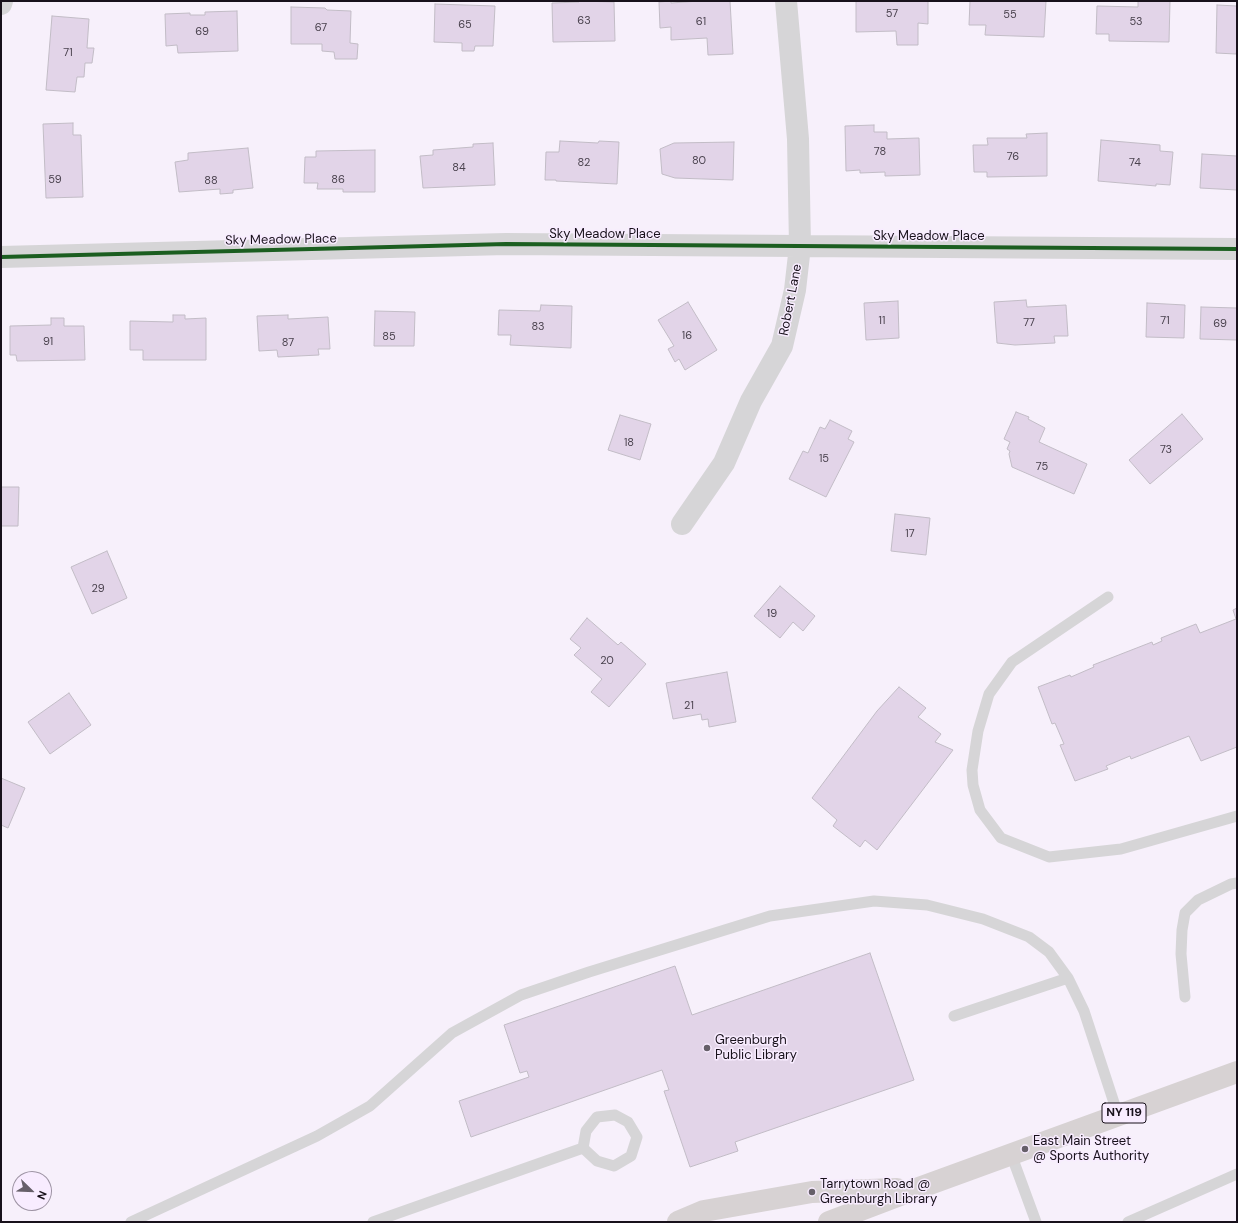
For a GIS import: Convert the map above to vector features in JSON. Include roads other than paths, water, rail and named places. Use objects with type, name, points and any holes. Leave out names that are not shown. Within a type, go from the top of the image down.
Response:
[{"type":"main road","name":"NY 119","points":[[828,1222],[916,1188],[1237,1072]]},
{"type":"main road","points":[[678,1222],[704,1211],[812,1192],[916,1188]]},
{"type":"main road","points":[[864,1222],[916,1188]]},
{"type":"street","name":"Robert Lane","points":[[682,524],[724,463],[751,401],[782,346],[795,290],[800,246],[798,139],[786,1]]},
{"type":"street","name":"Sky Meadow Place","points":[[1,257],[506,244],[1237,249]]},
{"type":"lane","points":[[1108,597],[1012,662],[989,694],[978,731],[972,770],[973,785],[980,810],[1001,838],[1049,857],[1121,849],[1237,816]]},
{"type":"lane","points":[[1185,997],[1182,936],[1185,913],[1198,900],[1231,884],[1237,883]]},
{"type":"lane","points":[[131,1222],[317,1136],[370,1106],[452,1033],[521,995],[589,972],[770,916],[874,901],[926,905],[983,919],[1029,937],[1049,952],[1068,978],[1084,1011],[1118,1115]]},
{"type":"lane","points":[[954,1016],[1068,978]]},
{"type":"lane","points":[[615,1115],[628,1122],[637,1137],[631,1156],[614,1166],[597,1161],[583,1148],[586,1132],[597,1117],[615,1115]]},
{"type":"lane","points":[[373,1222],[387,1220],[583,1148]]},
{"type":"lane","points":[[1011,1154],[1036,1222]]},
{"type":"lane","points":[[1128,1222],[1237,1174]]},
{"type":"place","name":"Greenburgh Public Library","points":[[707,1048]]},
{"type":"place","name":"East Main Street @ Sports Authority","points":[[1025,1149]]},
{"type":"place","name":"Tarrytown Road @ Greenburgh Library","points":[[812,1192]]}]
